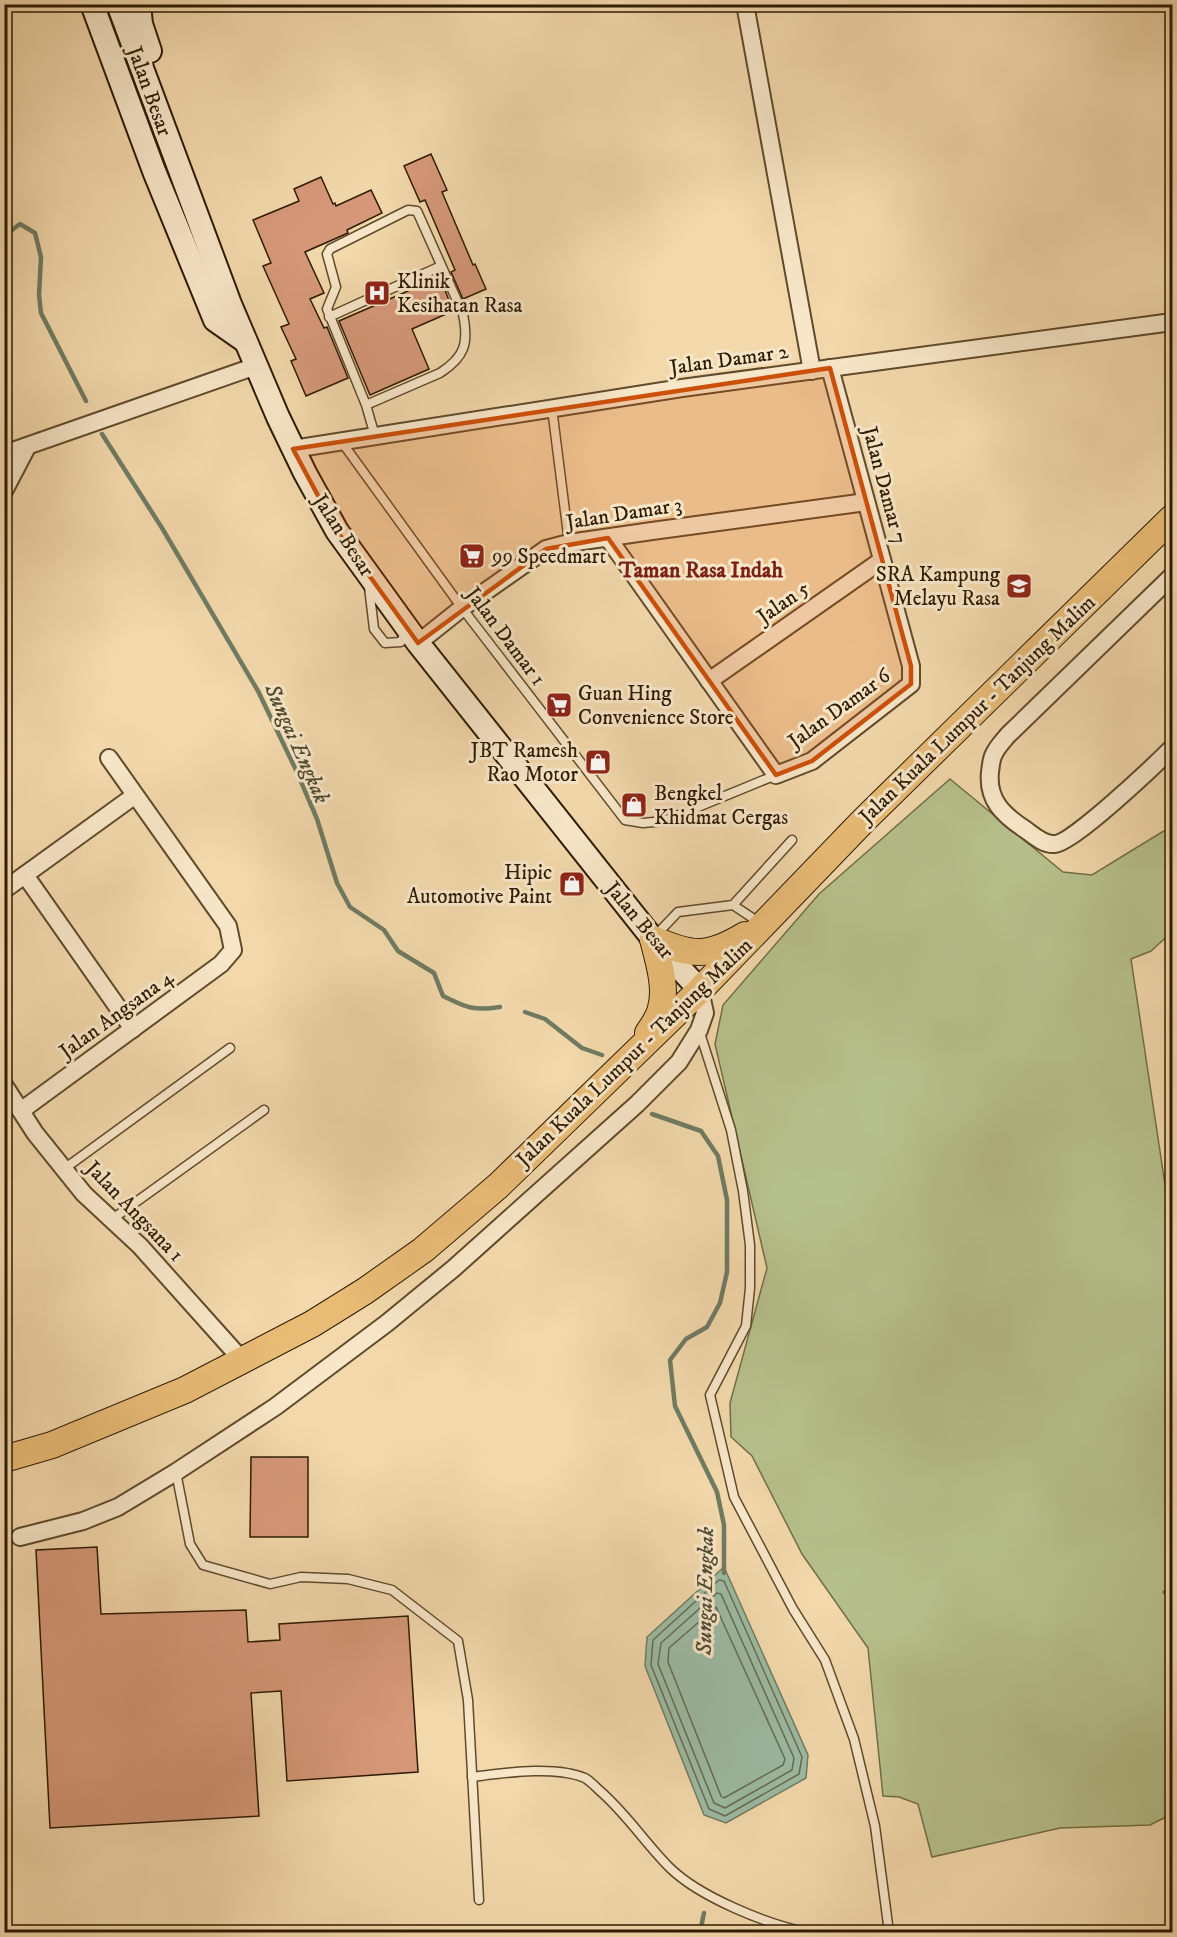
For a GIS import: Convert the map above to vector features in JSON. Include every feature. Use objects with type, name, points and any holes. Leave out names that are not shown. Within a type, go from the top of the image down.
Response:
[{"type":"main road","points":[[92,4],[154,171],[215,320],[245,341]]},
{"type":"main road","name":"Jalan Besar","points":[[118,4],[245,341],[293,448],[337,531],[412,635],[653,939],[700,990]]},
{"type":"main road","points":[[139,4],[141,24],[167,100],[246,307],[245,341]]},
{"type":"main road","name":"Jalan Kuala Lumpur - Tanjung Malim","points":[[4,1458],[52,1445],[185,1390],[312,1324],[365,1291],[423,1250],[498,1186],[700,990],[864,820],[1173,518]]},
{"type":"main road","points":[[653,939],[675,949],[694,953],[716,949],[734,942],[763,925]]},
{"type":"main road","points":[[636,1051],[662,1008],[662,979],[653,939]]},
{"type":"street","points":[[745,4],[812,371]]},
{"type":"street","name":"Jalan Damar 2","points":[[293,448],[830,368],[1173,322]]},
{"type":"street","points":[[4,454],[256,366]]},
{"type":"street","name":"Jalan Damar 7","points":[[830,368],[911,666],[910,684]]},
{"type":"street","points":[[4,491],[27,447]]},
{"type":"street","name":"Jalan Damar 3","points":[[412,635],[462,608],[546,549],[569,543],[866,502]]},
{"type":"street","points":[[608,538],[776,775]]},
{"type":"street","name":"Jalan 5","points":[[709,681],[882,560]]},
{"type":"street","points":[[1173,576],[1008,735],[993,754],[989,784],[992,798],[1022,828],[1045,842],[1054,844],[1065,841],[1141,778],[1173,748]]},
{"type":"street","name":"Jalan Damar 6","points":[[776,775],[812,761],[910,684]]},
{"type":"street","points":[[4,890],[134,796],[110,758]]},
{"type":"street","name":"Jalan Angsana 4","points":[[22,1110],[221,964],[232,950],[228,926],[134,796]]},
{"type":"street","points":[[25,875],[133,1029]]},
{"type":"street","points":[[20,1537],[102,1514],[176,1472],[285,1400],[387,1323],[454,1268],[637,1104],[679,1062],[699,1030],[705,1013],[700,990]]},
{"type":"street","name":"Jalan Angsana 1","points":[[4,1085],[35,1133],[84,1194],[140,1246],[242,1360]]},
{"type":"lane","points":[[366,405],[440,373],[451,366],[461,355],[466,330],[463,314],[417,211],[408,210],[328,251],[327,257],[336,287],[327,305],[329,317],[366,405],[375,436]]},
{"type":"lane","points":[[329,317],[441,266]]},
{"type":"lane","points":[[552,408],[569,543]]},
{"type":"lane","name":"Jalan Damar 1","points":[[341,441],[462,608],[625,820]]},
{"type":"lane","name":"Jalan Damar 6","points":[[625,820],[643,823],[664,821],[776,775]]},
{"type":"lane","points":[[653,939],[678,912],[733,904],[792,840]]},
{"type":"lane","points":[[733,904],[763,925]]},
{"type":"lane","points":[[699,1030],[731,1130],[743,1191],[750,1245],[750,1288],[746,1326],[710,1395],[734,1497],[793,1609],[825,1660],[854,1739],[875,1826],[889,1932]]},
{"type":"lane","points":[[64,1169],[230,1048]]},
{"type":"lane","points":[[111,1220],[264,1110]]},
{"type":"lane","points":[[176,1472],[190,1544],[203,1565],[270,1584],[301,1577],[348,1579],[392,1590],[458,1641],[468,1700],[479,1900]]},
{"type":"lane","points":[[472,1777],[526,1770],[563,1773],[586,1779],[614,1803],[670,1868],[695,1889],[778,1926],[805,1932]]},
{"type":"highlighted area","points":[[830,368],[911,666],[911,684],[812,761],[776,775],[608,538],[546,549],[418,643],[337,531],[293,449]]},
{"type":"shaded area","points":[[950,779],[1063,872],[1092,875],[1172,828],[1172,932],[1151,951],[1131,959],[1172,1231],[1172,1584],[1163,1592],[1172,1602],[1172,1814],[1150,1825],[1060,1828],[932,1857],[918,1804],[899,1797],[883,1796],[868,1648],[802,1554],[752,1456],[731,1437],[730,1403],[767,1268],[715,1044],[723,1005],[819,894]]},
{"type":"water","points":[[724,1567],[808,1755],[806,1778],[726,1823],[704,1815],[645,1666],[647,1637]]},
{"type":"building","points":[[431,154],[447,190],[442,192],[473,265],[475,264],[486,289],[463,299],[451,272],[455,270],[425,200],[420,202],[404,166]]},
{"type":"building","points":[[321,177],[336,206],[371,190],[382,213],[347,230],[348,233],[305,252],[324,293],[310,299],[324,328],[327,327],[348,378],[306,396],[291,361],[296,359],[281,327],[289,324],[263,266],[271,263],[253,220],[299,201],[294,189]]},
{"type":"building","points":[[440,277],[453,311],[412,329],[429,369],[370,395],[339,321]]},
{"type":"building","points":[[251,1457],[308,1457],[308,1537],[250,1537]]},
{"type":"building","points":[[97,1547],[101,1614],[246,1610],[248,1642],[280,1640],[279,1624],[408,1616],[418,1772],[287,1781],[281,1691],[251,1693],[259,1816],[50,1828],[36,1550]]},
{"type":"waterway","name":"Sungai Engkak","points":[[4,236],[20,224],[35,233],[41,257],[39,295],[41,313],[86,401]]},
{"type":"waterway","name":"Sungai Engkak","points":[[102,434],[162,528],[258,691],[297,772],[317,819],[337,883],[350,907],[384,930],[398,951],[434,973],[443,996],[471,1008],[500,1007]]},
{"type":"waterway","name":"Sungai Engkak","points":[[525,1012],[545,1019],[582,1048],[602,1055]]},
{"type":"waterway","name":"Sungai Engkak","points":[[652,1114],[701,1131],[718,1156],[727,1200],[727,1272],[720,1303],[707,1327],[686,1339],[670,1360],[675,1406],[717,1492],[724,1525],[724,1573]]},
{"type":"waterway","name":"Sungai Engkak","points":[[700,1932],[704,1913]]},
{"type":"place","name":"Klinik Kesihatan Rasa","points":[[377,293]]},
{"type":"place","name":"99 Speedmart","points":[[472,556]]},
{"type":"place","name":"SRA Kampung Melayu Rasa","points":[[1019,586]]},
{"type":"place","name":"Guan Hing Convenience Store","points":[[559,705]]},
{"type":"place","name":"JBT Ramesh Rao Motor","points":[[598,762]]},
{"type":"place","name":"Bengkel Khidmat Cergas","points":[[634,805]]},
{"type":"place","name":"Hipic Automotive Paint","points":[[572,884]]},
{"type":"district","name":"Taman Rasa Indah","points":[[701,569]]}]
